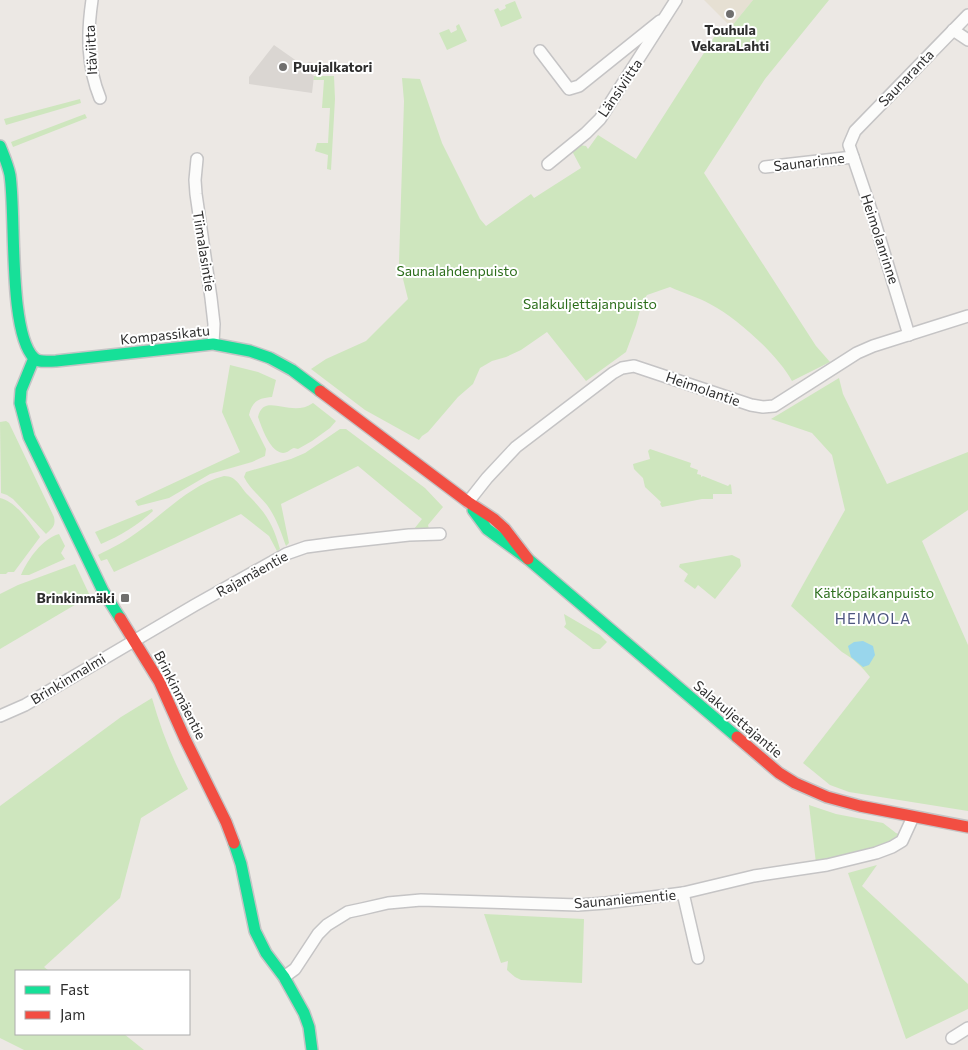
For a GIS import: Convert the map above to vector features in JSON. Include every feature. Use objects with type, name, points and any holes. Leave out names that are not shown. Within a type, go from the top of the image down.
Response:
[{"type":"street","name":"Itäviitta","points":[[92,0],[88,36],[89,54],[94,82],[100,98]]},
{"type":"street","name":"Länsiviitta","points":[[548,164],[600,119],[676,0]]},
{"type":"street","name":"Saunaranta","points":[[849,145],[855,131],[968,15]]},
{"type":"street","points":[[540,51],[568,89],[579,86],[667,16]]},
{"type":"street","points":[[953,30],[968,40]]},
{"type":"street","name":"Heimolanrinne","points":[[849,145],[909,335]]},
{"type":"street","points":[[0,146],[10,178],[18,313],[24,344],[34,358]]},
{"type":"street","name":"Saunarinne","points":[[765,167],[853,157]]},
{"type":"street","name":"Tiimalasintie","points":[[197,159],[196,194],[212,306],[214,324],[213,344]]},
{"type":"street","name":"Heimolantie","points":[[468,502],[516,446],[622,368],[634,366],[751,405],[774,406],[857,353],[968,316]]},
{"type":"street","name":"Kompassikatu","points":[[34,358],[45,362],[213,344],[250,351],[270,358],[292,370],[468,502]]},
{"type":"street","name":"Brinkinmäentie","points":[[34,358],[21,390],[20,403],[30,437],[103,591],[159,681],[226,822],[241,864],[255,931],[263,948],[284,977],[304,1013],[309,1027],[312,1050]]},
{"type":"street","name":"Salakuljettajantie","points":[[468,502],[494,519],[505,529],[528,559],[779,773],[814,793],[840,802],[943,824],[968,827]]},
{"type":"street","name":"Rajamäentie","points":[[134,641],[195,605],[292,552],[306,547],[409,535],[440,534]]},
{"type":"street","name":"Brinkinmalmi","points":[[0,716],[25,705],[134,641]]},
{"type":"street","name":"Saunaniementie","points":[[284,977],[295,969],[318,934],[327,925],[348,912],[374,906],[420,900],[578,904],[606,903],[683,893],[754,876],[827,865],[876,853],[902,841],[913,817]]},
{"type":"street","points":[[683,893],[698,958]]},
{"type":"street","points":[[952,1038],[968,1028]]},
{"type":"shaded area","name":"Touhula VekaraLahti","points":[[704,0],[753,0],[731,27]]},
{"type":"shaded area","name":"Puujalkatori","points":[[274,45],[301,64],[312,62],[306,70],[314,76],[312,93],[249,84],[249,77]]},
{"type":"green space","points":[[753,0],[829,0],[765,79],[704,173],[816,346],[830,362],[792,381],[767,348],[744,327],[721,310],[670,287],[647,295],[642,303],[626,352],[586,381],[547,332],[521,350],[492,361],[480,368],[473,384],[458,397],[419,440],[365,410],[311,369],[326,359],[366,341],[408,299],[399,263],[404,101],[402,78],[420,79],[442,143],[480,219],[486,226],[531,194],[534,198],[581,168],[572,151],[580,145],[586,146],[588,149],[598,135],[636,159],[718,31],[731,27]]},
{"type":"green space","points":[[515,1],[522,18],[501,27],[494,10],[498,8],[500,11],[506,8],[505,5]]},
{"type":"green space","points":[[459,24],[467,41],[447,50],[439,33],[449,29],[451,33],[457,30],[456,26]]},
{"type":"green space","points":[[314,76],[334,76],[335,99],[331,170],[327,169],[328,155],[315,151],[317,143],[328,143],[330,108],[322,108],[324,80],[313,80]]},
{"type":"green space","points":[[80,99],[81,103],[6,125],[4,119]]},
{"type":"green space","points":[[85,114],[87,118],[13,147],[11,142]]},
{"type":"green space","points":[[230,365],[258,372],[276,380],[272,397],[263,398],[254,403],[249,415],[266,449],[265,456],[252,462],[210,474],[169,498],[138,506],[135,501],[240,452],[222,412]]},
{"type":"green space","name":"Kätköpaikanpuisto","points":[[839,378],[843,394],[887,484],[968,452],[968,510],[922,541],[968,645],[968,811],[849,792],[830,785],[803,763],[870,677],[858,663],[842,652],[791,606],[845,510],[832,455],[812,433],[771,419]]},
{"type":"green space","points":[[313,403],[336,421],[330,428],[298,449],[294,448],[283,453],[278,452],[270,444],[262,427],[258,417],[261,410],[266,406],[272,405],[296,408],[305,407]]},
{"type":"green space","points":[[6,421],[9,423],[54,517],[54,525],[46,534],[13,499],[1,493],[0,422]]},
{"type":"green space","points":[[340,429],[346,429],[425,488],[443,507],[428,525],[429,529],[414,529],[422,519],[358,466],[281,504],[289,543],[286,546],[270,510],[244,477],[246,472],[305,453]]},
{"type":"green space","points":[[650,449],[691,463],[690,467],[698,470],[697,474],[701,475],[701,477],[703,476],[728,486],[730,484],[732,494],[713,494],[713,499],[702,499],[662,507],[661,502],[645,487],[643,478],[634,469],[633,464],[650,459],[648,451]]},
{"type":"green space","points":[[228,476],[238,482],[264,513],[272,526],[280,549],[277,551],[269,536],[241,514],[114,572],[107,559],[101,561],[98,555],[134,535],[179,499],[200,486]]},
{"type":"green space","points":[[0,498],[17,508],[40,537],[14,572],[6,574],[0,574]]},
{"type":"green space","points":[[152,509],[153,511],[147,516],[122,534],[101,544],[95,532]]},
{"type":"green space","points":[[59,534],[65,546],[61,553],[65,559],[29,575],[21,575],[36,550],[47,540]]},
{"type":"green space","points":[[732,555],[740,559],[741,566],[715,599],[698,585],[695,589],[684,581],[688,574],[679,567],[680,564]]},
{"type":"green space","points":[[75,564],[90,596],[0,649],[0,594],[18,585]]},
{"type":"green space","points":[[564,614],[600,635],[607,642],[600,649],[593,649],[564,627],[566,624]]},
{"type":"green space","points":[[152,698],[168,745],[188,789],[141,818],[120,898],[44,967],[48,970],[15,970],[15,1035],[125,1035],[144,1050],[24,1050],[0,1038],[0,806],[121,717]]},
{"type":"green space","points":[[809,805],[836,814],[883,823],[899,834],[892,844],[816,863]]},
{"type":"green space","points":[[877,865],[862,886],[968,984],[968,1009],[906,1039],[848,873]]},
{"type":"green space","points":[[484,914],[584,919],[582,983],[521,980],[515,977],[507,970],[508,961],[501,963]]},
{"type":"water","points":[[863,641],[873,646],[875,655],[869,665],[863,667],[851,657],[848,646],[854,642]]},
{"type":"traffic: fast","points":[[0,146],[10,175],[15,272],[20,324],[26,344],[36,360],[56,361],[213,344],[250,351],[270,358],[292,370],[320,391]]},
{"type":"traffic: fast","points":[[34,358],[21,390],[20,403],[29,437],[103,591],[120,618]]},
{"type":"traffic: fast","points":[[473,510],[487,529],[528,559],[737,737]]},
{"type":"traffic: fast","points":[[234,843],[241,864],[255,931],[266,953],[284,977],[304,1013],[309,1027],[312,1050]]},
{"type":"traffic: jam","points":[[320,391],[468,502],[494,519],[505,529],[528,559]]},
{"type":"traffic: jam","points":[[120,618],[159,681],[226,822],[234,843]]},
{"type":"traffic: jam","points":[[737,737],[779,773],[795,783],[827,797],[860,806],[968,827]]},
{"type":"place","name":"Touhula VekaraLahti","points":[[730,14]]},
{"type":"place","name":"Puujalkatori","points":[[283,67]]},
{"type":"place","name":"Brinkinmäki","points":[[125,598]]},
{"type":"district","name":"HEIMOLA","points":[[873,619]]},
{"type":"park label","name":"Saunalahdenpuisto","points":[[457,271]]},
{"type":"park label","name":"Salakuljettajanpuisto","points":[[590,304]]}]
